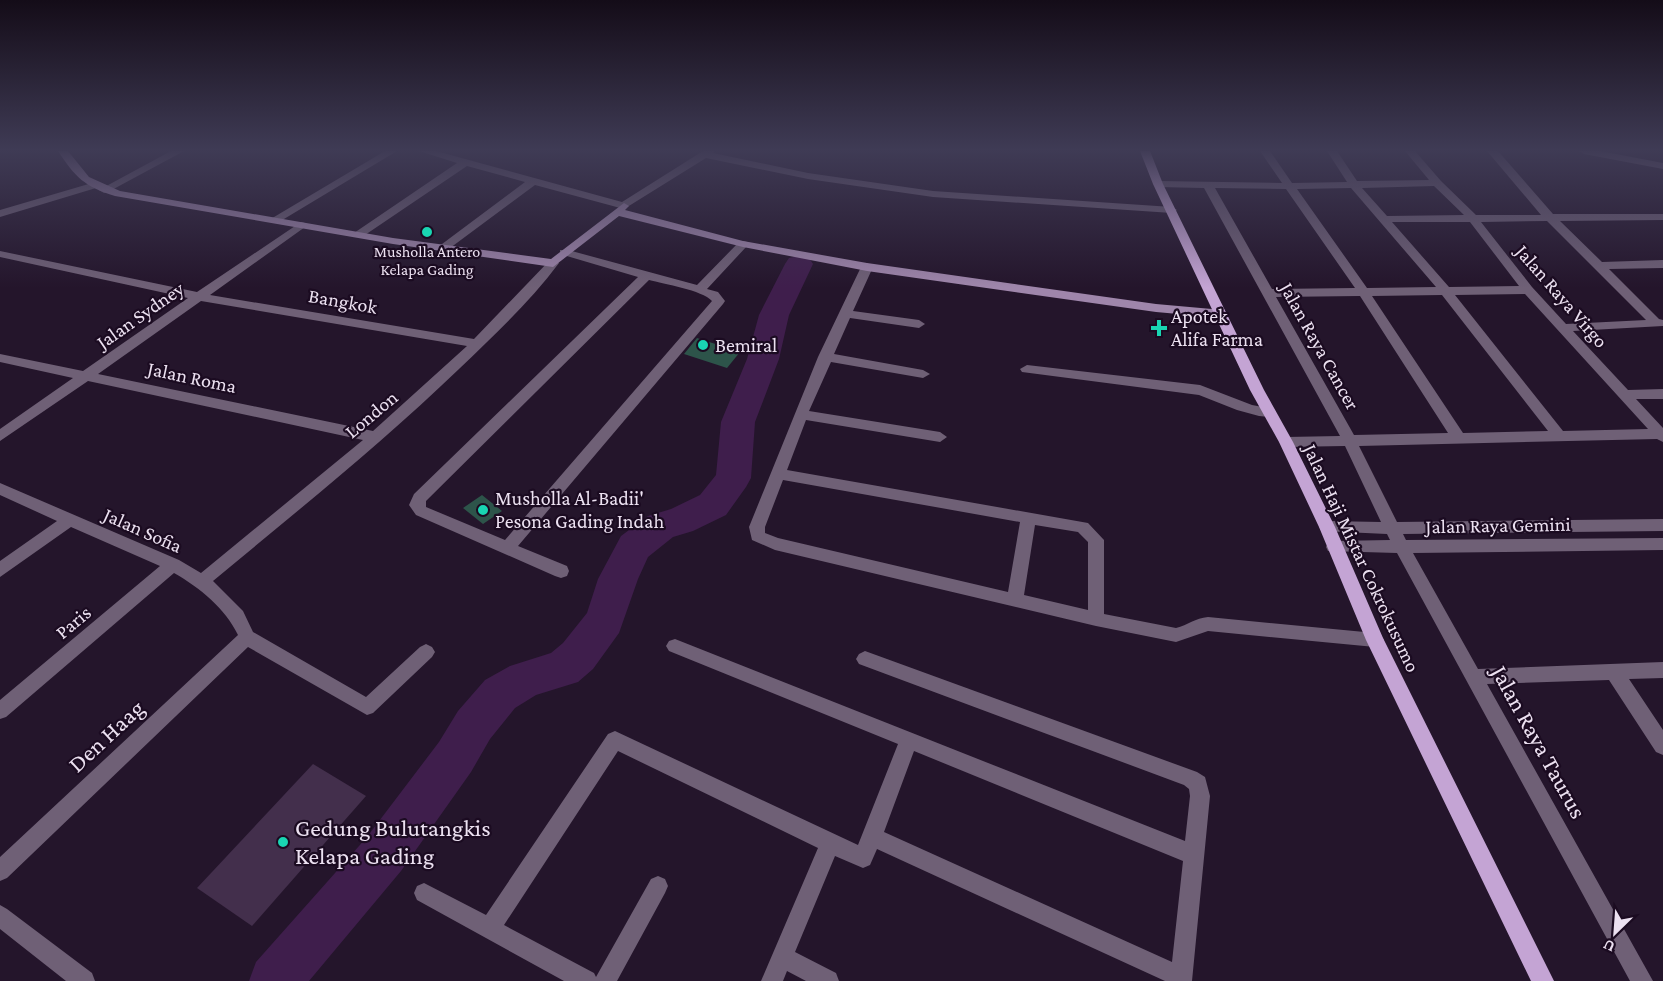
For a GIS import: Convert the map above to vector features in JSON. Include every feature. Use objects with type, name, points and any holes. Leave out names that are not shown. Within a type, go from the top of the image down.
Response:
[{"type":"main road","name":"Jalan Haji Mistar Cokrokusumo","points":[[1165,197],[1327,527],[1375,640],[1543,981]]},
{"type":"street","points":[[0,214],[57,197]]},
{"type":"street","points":[[130,197],[442,249],[553,263],[564,252],[640,197]]},
{"type":"street","points":[[275,220],[314,197]]},
{"type":"street","points":[[358,235],[415,197]]},
{"type":"street","points":[[442,249],[512,197]]},
{"type":"street","points":[[584,197],[738,243],[867,267],[1156,308],[1223,314]]},
{"type":"street","points":[[975,197],[1172,210]]},
{"type":"street","name":"Jalan Raya Cancer","points":[[1215,197],[1349,440],[1392,528]]},
{"type":"street","points":[[1296,197],[1362,290],[1458,436]]},
{"type":"street","points":[[1364,197],[1446,290],[1560,436]]},
{"type":"street","name":"Jalan Raya Virgo","points":[[1451,197],[1472,217],[1528,290],[1561,328],[1661,436]]},
{"type":"street","points":[[1532,197],[1550,218],[1659,323]]},
{"type":"street","points":[[1382,219],[1663,217]]},
{"type":"street","name":"Jalan Sydney","points":[[0,436],[301,225]]},
{"type":"street","points":[[694,289],[738,243]]},
{"type":"street","points":[[508,547],[718,303],[719,298],[564,252]]},
{"type":"street","name":"Bangkok","points":[[0,254],[201,297],[479,344]]},
{"type":"street","name":"London","points":[[202,581],[375,437],[479,344],[553,263]]},
{"type":"street","points":[[1599,266],[1663,264]]},
{"type":"street","points":[[867,267],[801,414],[757,527],[758,536],[775,544],[1096,619],[1176,635],[1192,631],[1197,625],[1208,624],[1375,640]]},
{"type":"street","points":[[561,571],[421,511],[417,505],[418,498],[647,275]]},
{"type":"street","points":[[1269,293],[1362,290],[1528,290]]},
{"type":"street","points":[[847,314],[919,324]]},
{"type":"street","points":[[1561,328],[1659,323]]},
{"type":"street","name":"Jalan Roma","points":[[0,357],[375,437]]},
{"type":"street","points":[[825,357],[923,374]]},
{"type":"street","points":[[1027,369],[1200,390],[1216,395],[1246,411],[1269,412]]},
{"type":"street","points":[[1625,395],[1663,394]]},
{"type":"street","points":[[801,414],[940,437]]},
{"type":"street","points":[[1286,442],[1458,436],[1661,436]]},
{"type":"street","points":[[778,474],[1083,527],[1096,540],[1096,619]]},
{"type":"street","name":"Jalan Sofia","points":[[0,489],[173,565],[202,581],[237,616],[247,637]]},
{"type":"street","points":[[1015,599],[1028,519]]},
{"type":"street","points":[[0,570],[69,520]]},
{"type":"street","name":"Jalan Raya Gemini","points":[[1327,527],[1663,525]]},
{"type":"street","name":"Jalan Raya Taurus","points":[[1392,528],[1642,981]]},
{"type":"street","name":"Jalan Raya Gemini","points":[[1334,547],[1663,544]]},
{"type":"street","name":"Paris","points":[[0,711],[173,565]]},
{"type":"street","points":[[247,637],[367,707],[426,652]]},
{"type":"street","name":"Den Haag","points":[[0,871],[247,637]]},
{"type":"street","points":[[675,646],[1194,855]]},
{"type":"street","points":[[865,659],[1190,778],[1198,784],[1200,796],[1181,979],[872,837]]},
{"type":"street","points":[[1474,677],[1663,670]]},
{"type":"street","points":[[1614,672],[1663,746]]},
{"type":"street","points":[[490,927],[615,740],[863,858],[909,739]]},
{"type":"street","points":[[772,981],[830,843]]},
{"type":"street","points":[[605,981],[658,886]]},
{"type":"street","points":[[424,893],[586,981]]},
{"type":"street","points":[[0,916],[84,981]]},
{"type":"street","points":[[781,956],[828,981]]},
{"type":"shaded area","name":"Gedung Bulutangkis Kelapa Gading","points":[[313,764],[366,796],[252,926],[197,888]]},
{"type":"building","name":"Bemiral","points":[[697,338],[740,352],[727,368],[684,354]]},
{"type":"building","name":"Musholla Al-Badii' Pesona Gading Indah","points":[[482,495],[502,511],[483,524],[463,508]]},
{"type":"waterway","points":[[275,981],[384,854],[455,757],[474,725],[500,694],[525,679],[563,669],[578,656],[605,621],[618,579],[634,547],[661,526],[680,521],[713,505],[733,478],[738,422],[763,359],[774,315],[799,264]]},
{"type":"place","name":"Musholla Antero Kelapa Gading","points":[[427,232]]},
{"type":"place","name":"Apotek Alifa Farma","points":[[1159,328]]},
{"type":"place","name":"Bemiral","points":[[703,345]]},
{"type":"place","name":"Musholla Al-Badii' Pesona Gading Indah","points":[[483,510]]},
{"type":"place","name":"Gedung Bulutangkis Kelapa Gading","points":[[283,842]]}]
